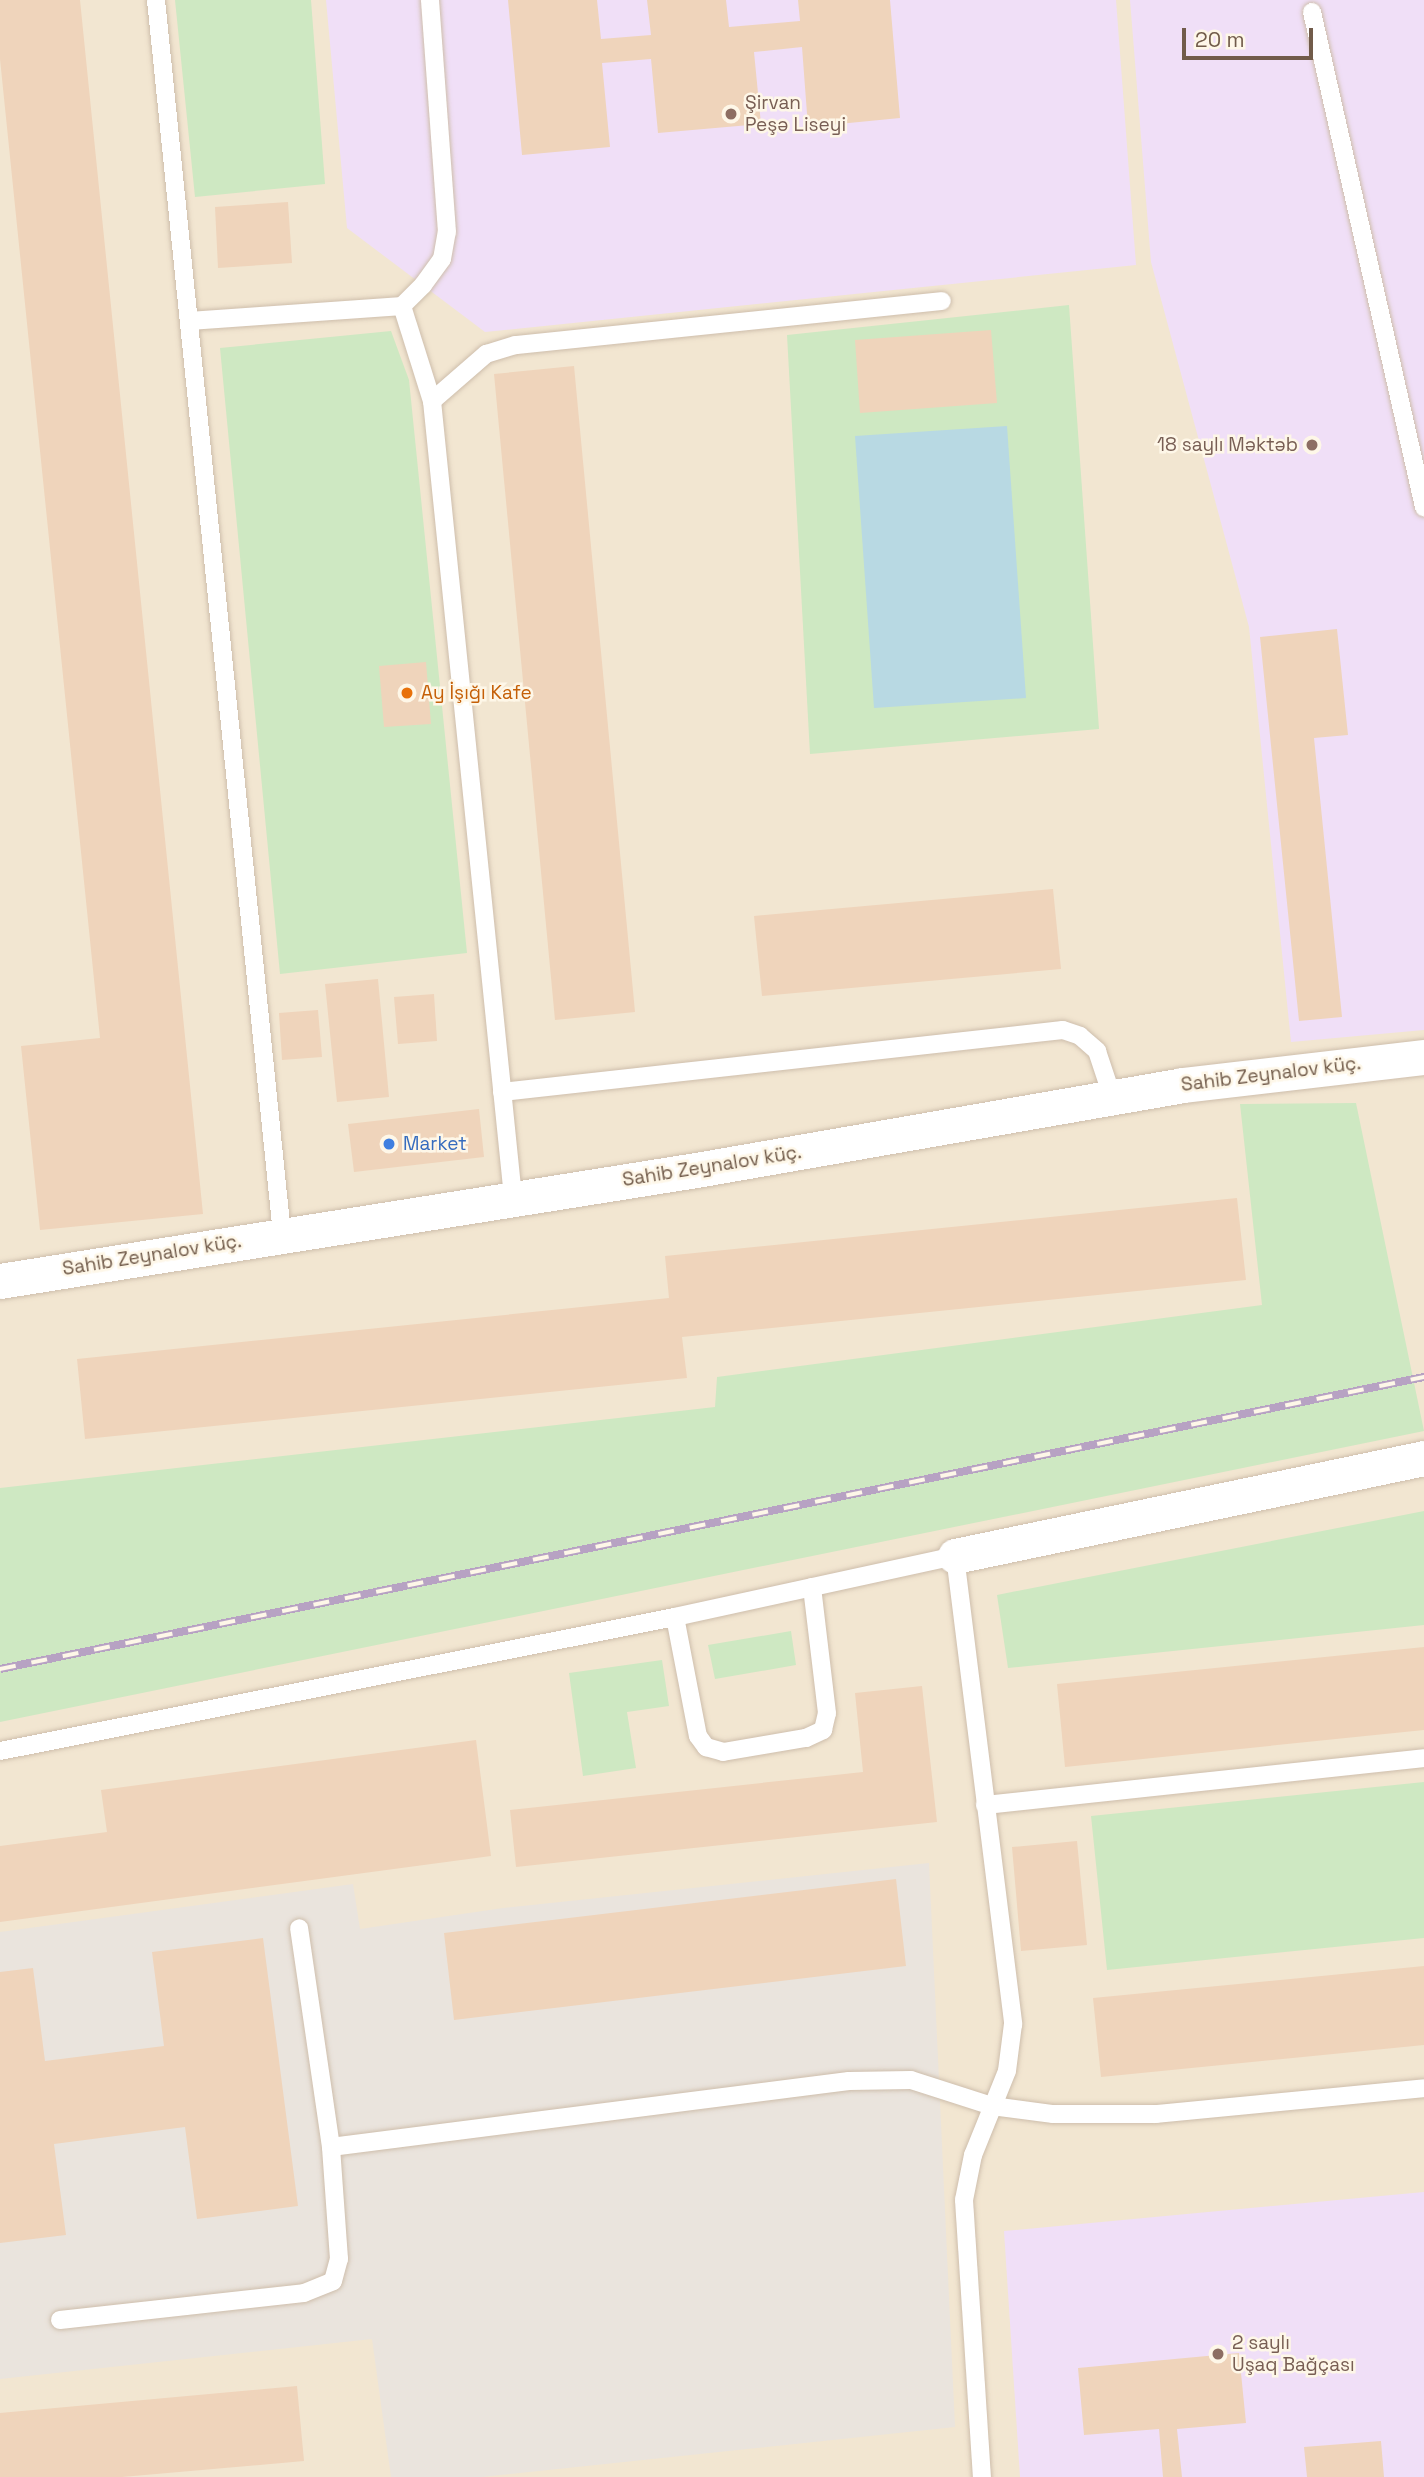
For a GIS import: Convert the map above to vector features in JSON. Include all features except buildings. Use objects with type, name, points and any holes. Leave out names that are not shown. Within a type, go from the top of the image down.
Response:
[{"type":"street","name":"Sahib Zeynalov küç.","points":[[0,1281],[1112,1096],[1266,1073],[1424,1057]]},
{"type":"street","points":[[955,1556],[1424,1458]]},
{"type":"lane","points":[[156,0],[282,1234]]},
{"type":"lane","points":[[189,321],[402,306],[442,259],[447,232],[430,0]]},
{"type":"lane","points":[[1312,12],[1424,507]]},
{"type":"lane","points":[[432,401],[486,354],[516,345],[943,301]]},
{"type":"lane","points":[[402,306],[432,401],[513,1197]]},
{"type":"lane","points":[[502,1092],[1063,1030],[1080,1036],[1097,1051],[1112,1096]]},
{"type":"lane","points":[[0,1751],[675,1616],[955,1556],[1013,2024],[1007,2071],[973,2155],[964,2200],[982,2477]]},
{"type":"lane","points":[[675,1616],[698,1736],[706,1747],[723,1752],[806,1738],[822,1730],[827,1713],[812,1587]]},
{"type":"lane","points":[[985,1805],[1424,1758]]},
{"type":"lane","points":[[60,2320],[304,2293],[333,2281],[339,2259],[331,2147],[299,1928]]},
{"type":"lane","points":[[331,2147],[849,2081],[911,2080],[992,2106],[1053,2114],[1156,2113],[1424,2088]]},
{"type":"shaded area","points":[[0,0],[1424,0],[1424,2477],[0,2477]]},
{"type":"shaded area","name":"Şirvan Peşə Liseyi","points":[[326,0],[1116,0],[1136,265],[485,332],[347,228]]},
{"type":"shaded area","name":"18 saylı Məktəb","points":[[1130,0],[1424,0],[1424,1030],[1291,1042],[1249,627],[1151,262]]},
{"type":"shaded area","points":[[929,1863],[955,2427],[482,2477],[391,2477],[372,2339],[0,2379],[0,1932],[353,1884],[360,1929],[503,1908]]},
{"type":"shaded area","name":"2 saylı Uşaq Bağçası","points":[[1424,2192],[1424,2477],[1020,2477],[1004,2231]]},
{"type":"green space","points":[[175,0],[311,0],[325,184],[195,197]]},
{"type":"green space","points":[[1069,305],[1099,729],[810,754],[787,335]]},
{"type":"green space","points":[[391,331],[409,380],[467,953],[280,974],[220,348]]},
{"type":"green space","points":[[1356,1103],[1424,1431],[0,1722],[0,1488],[715,1407],[717,1377],[1262,1305],[1240,1104]]},
{"type":"green space","points":[[1424,1511],[1424,1625],[1008,1668],[997,1595]]},
{"type":"green space","points":[[791,1631],[796,1665],[715,1679],[708,1645]]},
{"type":"green space","points":[[662,1660],[669,1706],[627,1712],[636,1768],[583,1776],[569,1673]]},
{"type":"green space","points":[[1424,1782],[1424,1938],[1107,1970],[1091,1816]]},
{"type":"water","points":[[1007,426],[1026,698],[874,708],[855,436]]},
{"type":"railway","points":[[0,1669],[1424,1377]]},
{"type":"place","name":"Şirvan Peşə Liseyi","points":[[731,114]]},
{"type":"place","name":"18 saylı Məktəb","points":[[1312,445]]},
{"type":"place","name":"Ay İşığı Kafe","points":[[407,693]]},
{"type":"place","name":"Market","points":[[389,1144]]},
{"type":"place","name":"2 saylı Uşaq Bağçası","points":[[1218,2354]]}]
